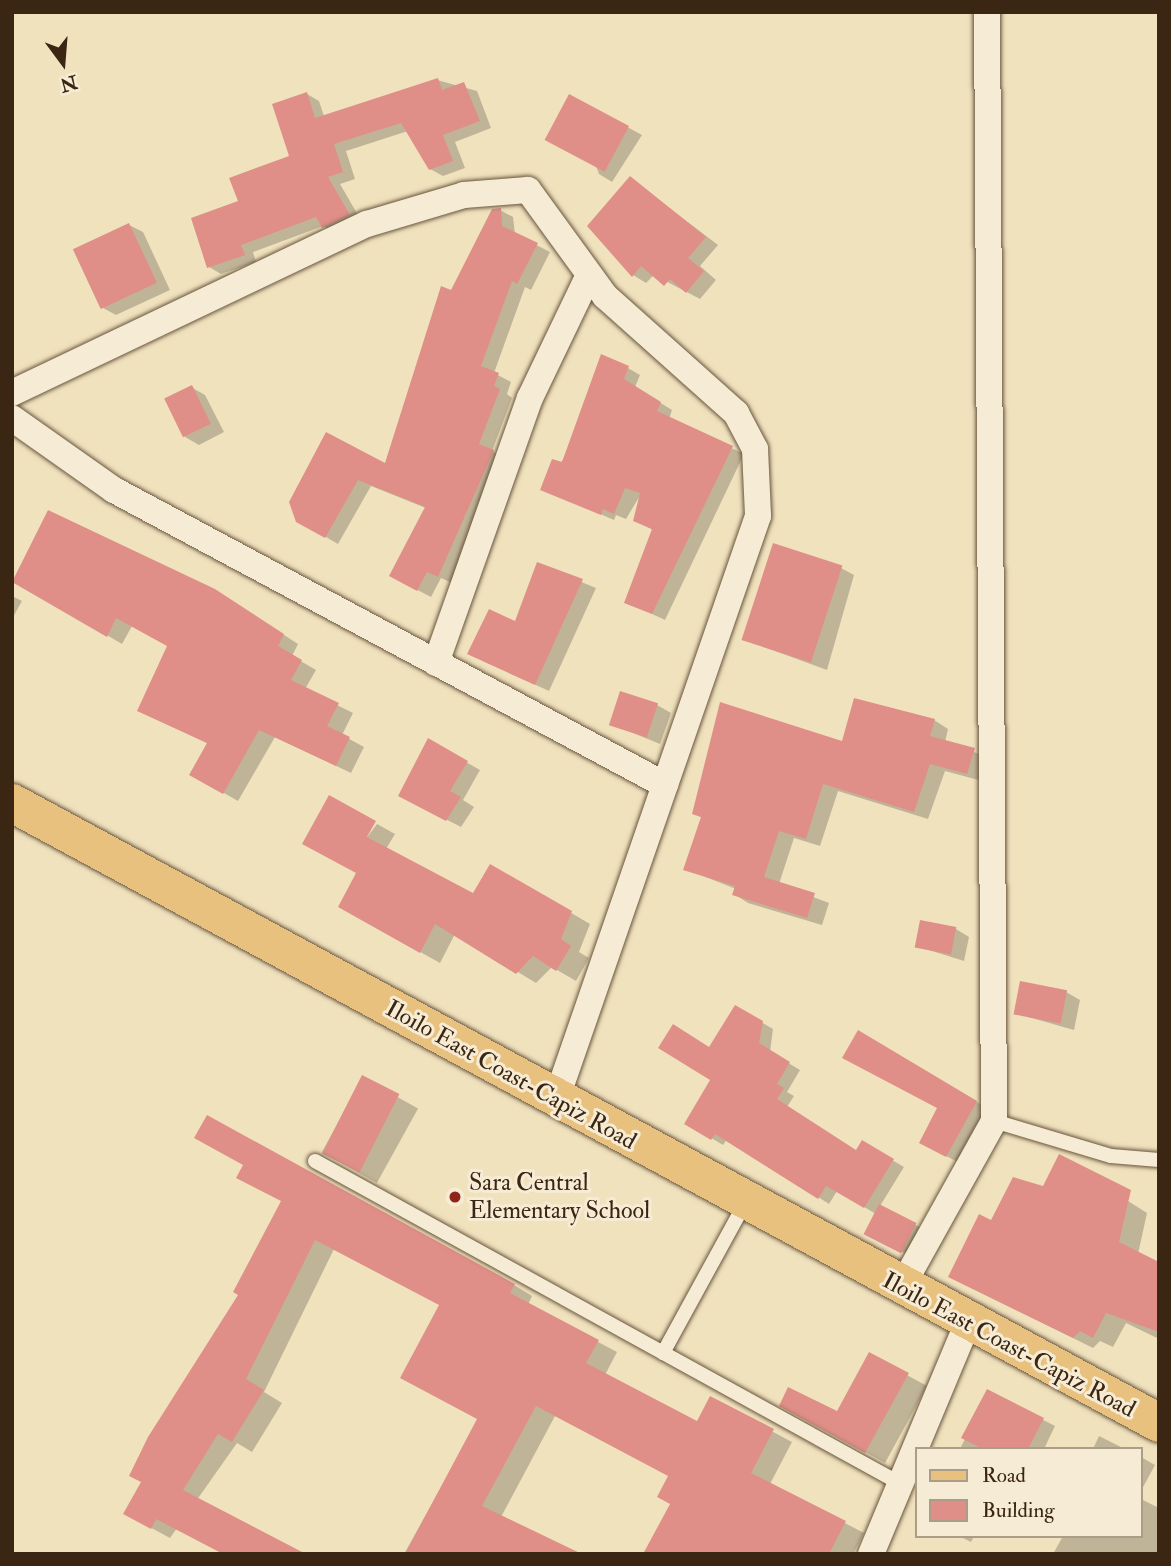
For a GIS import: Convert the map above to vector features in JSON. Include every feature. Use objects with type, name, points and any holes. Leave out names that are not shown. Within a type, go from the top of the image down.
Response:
[{"type":"main road","name":"Iloilo East Coast-Capiz Road","points":[[12,803],[967,1324],[1159,1423]]},
{"type":"street","points":[[901,1288],[994,1121],[987,12]]},
{"type":"street","points":[[12,393],[367,224],[464,195],[528,190],[604,296],[736,413],[755,449],[758,516],[556,1100]]},
{"type":"street","points":[[436,663],[530,398],[589,275]]},
{"type":"street","points":[[12,418],[114,490],[665,785]]},
{"type":"street","points":[[916,1447],[967,1324]]},
{"type":"street","points":[[880,1551],[901,1484],[916,1448]]},
{"type":"lane","points":[[994,1121],[1111,1156],[1159,1160]]},
{"type":"lane","points":[[315,1161],[901,1484]]},
{"type":"lane","points":[[663,1353],[745,1203]]},
{"type":"building","points":[[438,78],[442,90],[464,82],[480,121],[443,135],[453,161],[429,170],[401,123],[334,144],[343,172],[328,177],[350,215],[322,228],[316,217],[241,245],[245,255],[207,268],[191,218],[238,201],[229,178],[289,156],[272,104],[307,92],[315,118]]},
{"type":"building","points":[[569,94],[629,126],[605,172],[545,140]]},
{"type":"building","points":[[630,176],[706,237],[688,258],[704,271],[686,293],[670,279],[664,286],[641,266],[632,277],[587,226]]},
{"type":"building","points":[[501,208],[502,226],[538,243],[517,284],[512,281],[481,366],[499,373],[494,386],[500,389],[479,444],[494,450],[438,577],[427,572],[417,591],[389,576],[425,507],[358,480],[325,538],[296,522],[289,502],[326,432],[385,463],[441,286],[451,290],[492,209]]},
{"type":"building","points":[[129,223],[157,283],[101,309],[73,249]]},
{"type":"building","points":[[601,354],[629,366],[624,379],[661,402],[657,411],[733,446],[652,614],[624,603],[652,529],[633,521],[640,493],[625,488],[614,514],[603,509],[601,515],[540,490],[552,459],[562,462]]},
{"type":"building","points":[[192,385],[211,424],[183,437],[164,399]]},
{"type":"building","points":[[48,510],[215,589],[284,634],[278,646],[302,660],[291,680],[339,703],[327,726],[350,737],[336,766],[259,730],[223,794],[189,775],[207,743],[137,711],[167,646],[116,618],[107,637],[12,582]]},
{"type":"building","points":[[773,543],[842,566],[811,663],[741,640]]},
{"type":"building","points":[[537,562],[583,579],[535,685],[467,654],[489,609],[515,621]]},
{"type":"building","points":[[620,691],[658,703],[647,738],[609,725]]},
{"type":"building","points":[[854,698],[935,719],[930,736],[975,748],[967,774],[930,764],[914,812],[823,784],[806,839],[779,831],[764,877],[815,893],[807,918],[732,895],[735,886],[683,870],[701,817],[692,814],[720,702],[842,741]]},
{"type":"building","points":[[428,738],[468,761],[450,791],[461,797],[446,821],[398,796]]},
{"type":"building","points":[[329,795],[376,821],[367,837],[473,893],[490,864],[572,911],[561,939],[571,946],[556,971],[533,956],[516,974],[435,924],[420,953],[338,907],[356,873],[302,844]]},
{"type":"building","points":[[920,920],[956,927],[951,955],[915,947]]},
{"type":"building","points":[[1020,981],[1067,990],[1061,1024],[1014,1014]]},
{"type":"building","points":[[735,1005],[763,1021],[759,1043],[790,1062],[777,1084],[784,1088],[777,1099],[856,1150],[862,1140],[894,1159],[864,1208],[826,1186],[818,1199],[715,1134],[711,1140],[684,1124],[710,1080],[658,1048],[673,1024],[709,1047]]},
{"type":"building","points":[[858,1030],[977,1101],[946,1157],[919,1143],[937,1108],[842,1058]]},
{"type":"building","points":[[362,1075],[399,1094],[359,1172],[322,1153]]},
{"type":"building","points":[[207,1115],[515,1284],[510,1293],[599,1340],[586,1363],[697,1421],[710,1396],[774,1429],[751,1473],[846,1521],[829,1554],[643,1554],[670,1504],[657,1497],[668,1476],[536,1406],[482,1506],[582,1554],[405,1554],[477,1419],[400,1378],[439,1305],[315,1240],[246,1379],[264,1390],[232,1442],[218,1434],[183,1490],[306,1554],[223,1554],[156,1519],[151,1529],[123,1514],[141,1482],[129,1476],[148,1437],[238,1295],[233,1292],[281,1201],[236,1178],[243,1165],[194,1138]]},
{"type":"building","points":[[1059,1154],[1131,1190],[1119,1242],[1159,1262],[1159,1332],[1106,1313],[1093,1338],[1080,1331],[1073,1338],[948,1277],[979,1214],[991,1220],[1013,1177],[1043,1186]]},
{"type":"building","points":[[879,1204],[916,1223],[901,1253],[864,1234]]},
{"type":"building","points":[[869,1352],[909,1373],[865,1453],[779,1406],[788,1387],[837,1411]]},
{"type":"building","points":[[987,1389],[1044,1418],[1029,1447],[979,1447],[961,1438]]},
{"type":"place","name":"Sara Central Elementary School","points":[[455,1197]]}]
